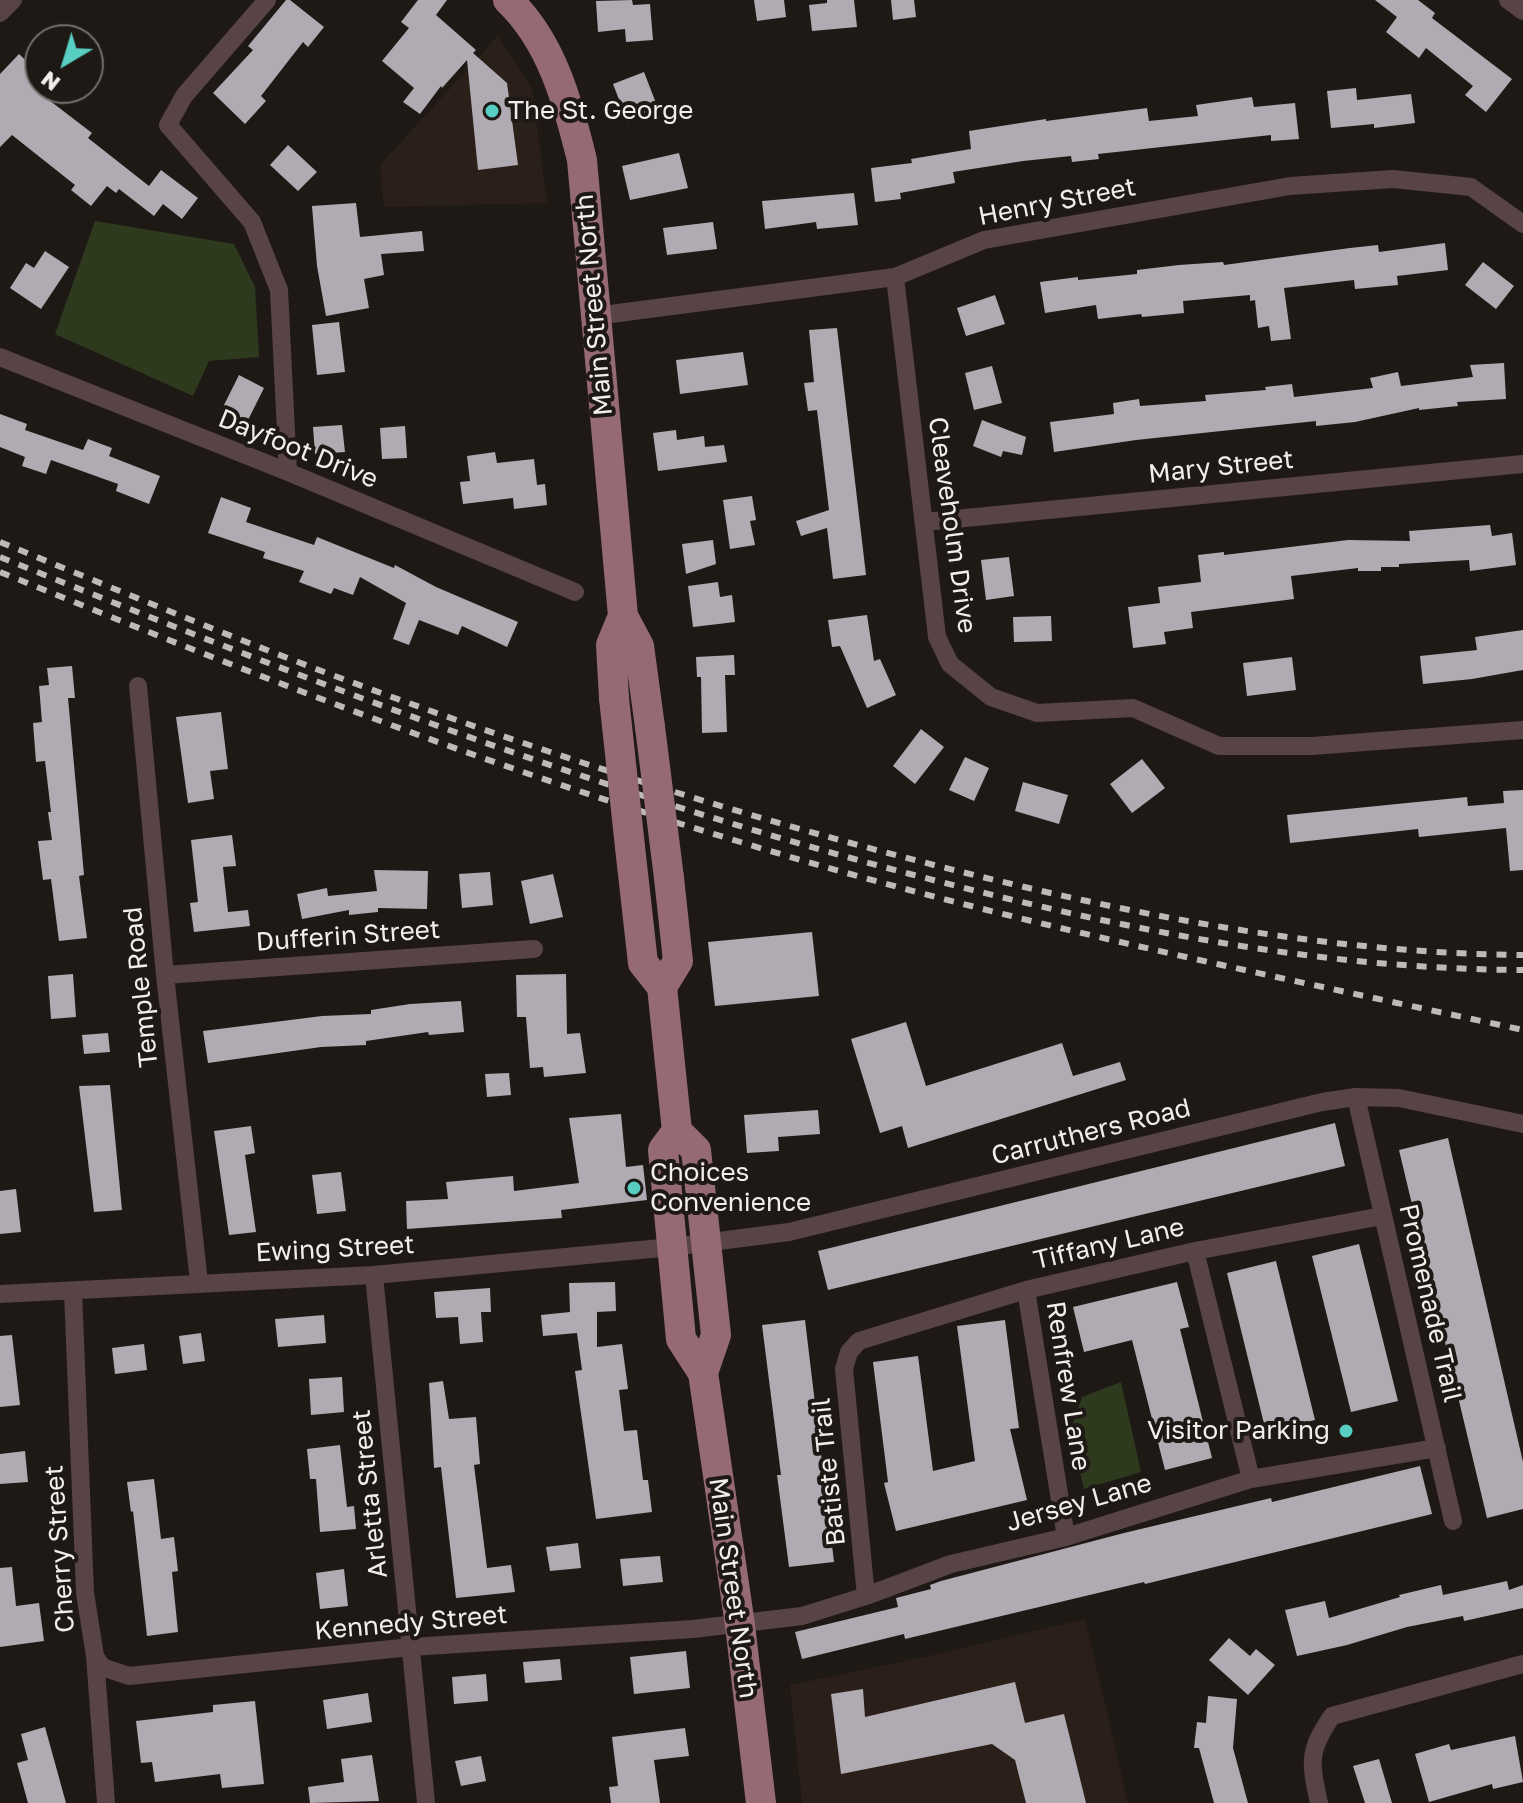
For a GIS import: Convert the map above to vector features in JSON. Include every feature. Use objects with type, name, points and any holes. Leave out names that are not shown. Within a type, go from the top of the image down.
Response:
[{"type":"main road","name":"Main Street North","points":[[512,4],[554,66],[569,106],[582,160],[623,616],[639,646],[678,961],[662,987]]},
{"type":"main road","name":"Main Street North","points":[[623,616],[611,645],[614,698],[643,963],[662,987],[677,1131],[696,1150],[707,1242],[716,1335],[703,1373]]},
{"type":"main road","name":"Main Street North","points":[[677,1131],[663,1150],[681,1339],[703,1373],[740,1625],[761,1803]]},
{"type":"street","points":[[0,13],[13,0]]},
{"type":"street","points":[[267,0],[184,96],[168,125],[252,222],[279,290],[288,472]]},
{"type":"street","points":[[1508,0],[1523,11]]},
{"type":"street","name":"Henry Street","points":[[595,316],[895,277],[984,240],[1290,186],[1393,179],[1471,187],[1523,224]]},
{"type":"street","name":"Cleaveholm Drive","points":[[895,277],[937,637],[950,664],[991,697],[1037,713],[1133,708],[1219,746],[1312,746],[1523,730]]},
{"type":"street","name":"Dayfoot Drive","points":[[0,357],[288,472],[575,592]]},
{"type":"street","name":"Mary Street","points":[[924,522],[1523,464]]},
{"type":"street","name":"Temple Road","points":[[138,686],[165,975],[199,1282]]},
{"type":"street","name":"Dufferin Street","points":[[165,975],[534,949]]},
{"type":"street","name":"Carruthers Road","points":[[672,1247],[789,1232],[1322,1102],[1356,1097],[1399,1098],[1523,1124]]},
{"type":"street","name":"Promenade Trail","points":[[1356,1097],[1453,1521]]},
{"type":"street","name":"Tiffany Lane","points":[[854,1346],[868,1337],[1026,1290],[1195,1251],[1382,1216]]},
{"type":"street","name":"Ewing Street","points":[[0,1294],[374,1275],[672,1247]]},
{"type":"street","points":[[1195,1251],[1251,1479]]},
{"type":"street","name":"Arletta Street","points":[[374,1275],[426,1803]]},
{"type":"street","name":"Renfrew Lane","points":[[1026,1290],[1066,1537]]},
{"type":"street","name":"Cherry Street","points":[[73,1291],[85,1593],[95,1656],[106,1803]]},
{"type":"street","name":"Batiste Trail","points":[[854,1346],[844,1369],[866,1596]]},
{"type":"street","name":"Jersey Lane","points":[[740,1625],[802,1616],[951,1564],[1066,1537],[1251,1479],[1437,1448]]},
{"type":"street","name":"Kennedy Street","points":[[95,1656],[102,1667],[129,1676],[411,1647],[740,1625]]},
{"type":"street","points":[[1319,1803],[1311,1767],[1317,1738],[1332,1716],[1523,1664]]},
{"type":"shaded area","points":[[498,36],[532,89],[547,203],[384,207],[380,165]]},
{"type":"shaded area","points":[[1085,1619],[1128,1803],[802,1803],[790,1685]]},
{"type":"green space","points":[[95,221],[234,244],[255,287],[259,357],[209,361],[193,396],[55,334]]},
{"type":"green space","points":[[1121,1382],[1141,1472],[1084,1489],[1070,1431],[1082,1397]]},
{"type":"building","points":[[286,0],[324,27],[308,47],[303,42],[261,96],[266,101],[245,124],[213,93],[253,50],[248,46]]},
{"type":"building","points":[[418,0],[447,0],[436,15],[507,83],[518,165],[478,170],[467,60],[441,86],[420,114],[403,102],[414,88],[382,61],[409,28],[401,22]]},
{"type":"building","points":[[632,0],[633,5],[650,4],[653,40],[626,42],[625,29],[598,32],[596,1]]},
{"type":"building","points":[[754,0],[784,0],[786,17],[757,21]]},
{"type":"building","points":[[827,0],[854,0],[857,27],[812,31],[809,5],[827,3]]},
{"type":"building","points":[[891,0],[914,0],[916,17],[893,20]]},
{"type":"building","points":[[1375,0],[1418,0],[1435,13],[1432,18],[1512,79],[1486,112],[1465,95],[1473,86],[1426,48],[1419,58],[1386,32],[1397,17]]},
{"type":"building","points":[[19,54],[24,59],[24,104],[54,104],[92,133],[88,138],[149,186],[161,170],[198,198],[182,219],[163,204],[154,216],[119,189],[116,193],[107,186],[91,206],[71,190],[75,185],[12,135],[0,147],[0,74]]},
{"type":"building","points":[[644,72],[659,111],[628,123],[613,84]]},
{"type":"building","points":[[1356,88],[1357,100],[1411,94],[1415,123],[1374,128],[1374,124],[1331,128],[1327,91]]},
{"type":"building","points":[[1252,97],[1254,107],[1295,103],[1299,139],[1271,141],[1271,135],[1098,154],[1099,159],[1072,162],[1071,156],[1023,161],[953,172],[955,183],[900,193],[901,199],[875,202],[871,168],[912,163],[911,159],[971,149],[969,131],[1147,108],[1149,121],[1198,116],[1196,105]]},
{"type":"building","points":[[288,145],[317,172],[298,191],[270,165]]},
{"type":"building","points":[[679,153],[688,188],[630,200],[622,166]]},
{"type":"building","points":[[854,193],[858,225],[817,229],[816,222],[765,229],[762,201]]},
{"type":"building","points":[[356,203],[360,237],[422,231],[424,251],[381,254],[384,275],[364,279],[369,308],[326,316],[317,266],[312,206]]},
{"type":"building","points":[[713,222],[717,249],[667,255],[663,228]]},
{"type":"building","points":[[1445,243],[1448,270],[1397,276],[1398,285],[1355,289],[1354,280],[1284,288],[1291,339],[1271,341],[1269,326],[1258,328],[1255,300],[1250,301],[1250,295],[1183,301],[1184,313],[1098,319],[1096,305],[1045,313],[1040,282],[1137,274],[1137,270],[1179,265],[1223,262],[1224,265],[1378,245],[1379,252]]},
{"type":"building","points":[[45,251],[69,267],[41,309],[10,288],[26,263],[34,268]]},
{"type":"building","points":[[1483,262],[1514,286],[1496,309],[1465,285]]},
{"type":"building","points":[[995,295],[1005,324],[966,336],[957,308]]},
{"type":"building","points":[[339,322],[345,372],[317,375],[312,325]]},
{"type":"building","points":[[837,328],[866,575],[833,579],[827,528],[801,536],[796,521],[829,510],[817,410],[808,411],[804,383],[814,382],[809,330]]},
{"type":"building","points":[[743,352],[748,385],[680,394],[676,360]]},
{"type":"building","points":[[1504,363],[1506,399],[1457,402],[1458,406],[1419,408],[1355,422],[1316,426],[1316,421],[1054,452],[1050,422],[1114,414],[1113,403],[1139,399],[1140,406],[1206,401],[1205,395],[1266,390],[1265,387],[1292,384],[1294,397],[1373,388],[1370,378],[1398,372],[1401,386],[1473,377],[1470,365]]},
{"type":"building","points":[[992,366],[1002,403],[974,410],[965,373]]},
{"type":"building","points":[[239,375],[264,388],[246,424],[221,411]]},
{"type":"building","points":[[0,414],[27,424],[25,430],[83,450],[88,439],[112,448],[109,456],[160,476],[149,504],[116,491],[118,484],[51,460],[46,474],[22,466],[25,457],[0,447]]},
{"type":"building","points":[[982,420],[1026,437],[1022,455],[1003,451],[1001,457],[973,446]]},
{"type":"building","points":[[342,425],[345,452],[315,454],[313,427]]},
{"type":"building","points":[[405,426],[407,458],[382,459],[380,428]]},
{"type":"building","points":[[676,430],[677,440],[704,436],[705,447],[724,445],[727,462],[658,471],[653,433]]},
{"type":"building","points":[[495,452],[497,463],[534,459],[537,485],[545,484],[547,505],[514,509],[513,498],[463,504],[460,482],[470,481],[467,456]]},
{"type":"building","points":[[752,496],[756,520],[750,521],[755,545],[730,549],[723,500]]},
{"type":"building","points":[[221,497],[251,508],[246,522],[314,545],[317,537],[394,568],[395,565],[436,587],[518,622],[507,647],[462,626],[458,635],[419,620],[409,645],[393,639],[406,603],[360,577],[353,595],[334,588],[331,594],[299,582],[304,571],[263,558],[265,552],[208,533]]},
{"type":"building","points":[[1490,525],[1492,536],[1512,533],[1516,565],[1470,571],[1469,560],[1399,564],[1399,567],[1381,567],[1381,571],[1358,571],[1358,568],[1291,576],[1294,599],[1191,612],[1193,628],[1164,632],[1166,644],[1133,648],[1128,607],[1160,603],[1158,587],[1201,582],[1198,555],[1224,552],[1224,555],[1348,540],[1410,541],[1409,531]]},
{"type":"building","points":[[713,540],[716,564],[686,574],[682,544]]},
{"type":"building","points":[[1009,557],[1014,596],[986,600],[981,560]]},
{"type":"building","points":[[718,582],[720,597],[732,595],[735,622],[693,627],[688,586]]},
{"type":"building","points":[[867,615],[874,661],[880,659],[896,695],[867,708],[840,646],[832,647],[828,620]]},
{"type":"building","points":[[1051,616],[1052,641],[1014,642],[1013,617]]},
{"type":"building","points":[[1523,630],[1523,670],[1423,684],[1420,656],[1477,650],[1475,637]]},
{"type":"building","points":[[734,655],[735,675],[725,675],[727,732],[702,733],[701,677],[697,677],[696,657]]},
{"type":"building","points":[[1292,657],[1296,690],[1247,696],[1243,663]]},
{"type":"building","points":[[72,666],[75,698],[68,698],[84,875],[79,876],[87,938],[59,941],[51,879],[43,880],[38,841],[52,840],[48,812],[51,812],[45,761],[36,762],[33,723],[42,722],[39,686],[49,685],[47,668]]},
{"type":"building","points":[[221,712],[228,769],[210,771],[214,799],[188,803],[176,717]]},
{"type":"building","points":[[921,729],[944,747],[915,784],[893,766]]},
{"type":"building","points":[[965,757],[989,768],[974,801],[949,790]]},
{"type":"building","points":[[1142,759],[1165,788],[1132,813],[1110,784]]},
{"type":"building","points":[[1023,782],[1068,795],[1059,824],[1015,811]]},
{"type":"building","points":[[1523,790],[1523,870],[1510,871],[1506,828],[1419,837],[1418,829],[1290,843],[1287,815],[1467,797],[1468,806],[1504,803],[1503,791]]},
{"type":"building","points":[[232,835],[236,866],[223,867],[228,912],[248,910],[250,926],[194,932],[190,903],[198,902],[191,840]]},
{"type":"building","points":[[374,870],[428,871],[427,909],[378,908],[378,912],[349,915],[349,910],[302,919],[297,894],[327,888],[328,896],[377,891]]},
{"type":"building","points":[[490,872],[493,905],[462,908],[459,874]]},
{"type":"building","points":[[553,874],[563,917],[530,924],[521,881]]},
{"type":"building","points":[[812,932],[819,996],[715,1006],[708,942]]},
{"type":"building","points":[[73,974],[76,1017],[51,1019],[48,976]]},
{"type":"building","points":[[566,974],[567,1034],[580,1033],[586,1073],[544,1077],[543,1067],[530,1068],[526,1017],[517,1017],[516,975]]},
{"type":"building","points":[[461,1001],[464,1032],[429,1035],[428,1032],[366,1041],[366,1045],[321,1047],[208,1063],[203,1031],[322,1016],[371,1014],[371,1010],[410,1004]]},
{"type":"building","points":[[906,1022],[926,1086],[1062,1043],[1073,1076],[1120,1062],[1126,1080],[908,1148],[902,1126],[880,1133],[851,1039]]},
{"type":"building","points":[[108,1033],[110,1052],[84,1054],[82,1035]]},
{"type":"building","points":[[509,1073],[511,1095],[487,1097],[485,1074]]},
{"type":"building","points":[[110,1085],[122,1210],[94,1212],[79,1086]]},
{"type":"building","points":[[818,1110],[820,1134],[778,1137],[779,1151],[747,1153],[744,1115]]},
{"type":"building","points":[[621,1114],[626,1167],[643,1165],[647,1200],[561,1210],[562,1218],[407,1229],[406,1201],[448,1199],[446,1182],[513,1176],[514,1191],[579,1183],[569,1118]]},
{"type":"building","points":[[1335,1123],[1345,1166],[828,1290],[818,1251]]},
{"type":"building","points":[[251,1126],[255,1153],[245,1155],[256,1232],[229,1235],[214,1131]]},
{"type":"building","points":[[1448,1138],[1523,1462],[1523,1509],[1487,1518],[1399,1150]]},
{"type":"building","points":[[341,1172],[346,1211],[317,1214],[312,1175]]},
{"type":"building","points":[[16,1189],[21,1232],[0,1234],[0,1191]]},
{"type":"building","points":[[1359,1244],[1398,1401],[1351,1412],[1312,1256]]},
{"type":"building","points":[[1276,1261],[1315,1420],[1266,1432],[1227,1273]]},
{"type":"building","points":[[615,1282],[616,1311],[597,1312],[597,1347],[622,1344],[628,1389],[619,1390],[624,1431],[637,1430],[643,1480],[648,1480],[652,1512],[596,1519],[575,1371],[582,1370],[577,1333],[543,1336],[541,1315],[570,1312],[569,1283]]},
{"type":"building","points":[[1177,1282],[1189,1327],[1180,1329],[1212,1458],[1165,1470],[1132,1340],[1084,1352],[1073,1307]]},
{"type":"building","points":[[490,1288],[491,1312],[481,1312],[483,1342],[460,1344],[458,1317],[436,1318],[434,1292]]},
{"type":"building","points":[[324,1315],[326,1343],[278,1347],[275,1319]]},
{"type":"building","points":[[805,1320],[834,1562],[789,1567],[762,1325]]},
{"type":"building","points":[[1005,1320],[1019,1428],[1010,1429],[1027,1500],[896,1531],[884,1483],[888,1482],[873,1362],[918,1356],[933,1471],[975,1461],[957,1326]]},
{"type":"building","points":[[201,1333],[205,1361],[183,1364],[179,1336]]},
{"type":"building","points":[[12,1335],[20,1405],[0,1407],[0,1336]]},
{"type":"building","points":[[144,1344],[147,1370],[115,1374],[112,1348]]},
{"type":"building","points":[[342,1377],[344,1412],[311,1415],[309,1379]]},
{"type":"building","points":[[443,1381],[449,1419],[476,1417],[480,1464],[474,1465],[487,1568],[511,1565],[515,1592],[456,1598],[441,1467],[434,1468],[429,1383]]},
{"type":"building","points":[[340,1445],[347,1507],[354,1506],[356,1529],[320,1532],[316,1479],[310,1479],[307,1449]]},
{"type":"building","points":[[25,1451],[28,1482],[0,1484],[0,1454]]},
{"type":"building","points":[[1420,1466],[1432,1514],[1145,1584],[905,1639],[904,1634],[802,1659],[795,1632],[898,1607],[896,1598],[931,1589],[930,1585],[941,1581],[1124,1533],[1271,1498],[1272,1502]]},
{"type":"building","points":[[154,1479],[161,1539],[174,1537],[178,1571],[172,1572],[178,1632],[147,1636],[127,1482]]},
{"type":"building","points":[[578,1543],[581,1568],[550,1571],[546,1547]]},
{"type":"building","points":[[660,1556],[663,1582],[623,1586],[620,1559]]},
{"type":"building","points":[[12,1567],[16,1606],[39,1603],[44,1641],[0,1647],[0,1568]]},
{"type":"building","points":[[344,1569],[348,1606],[320,1609],[316,1573]]},
{"type":"building","points":[[1507,1581],[1509,1590],[1523,1585],[1523,1608],[1464,1621],[1463,1616],[1407,1627],[1297,1656],[1285,1610],[1325,1601],[1329,1618],[1441,1585],[1443,1595]]},
{"type":"building","points":[[1229,1638],[1250,1656],[1256,1649],[1275,1665],[1248,1695],[1209,1660]]},
{"type":"building","points":[[686,1651],[690,1688],[634,1694],[630,1657]]},
{"type":"building","points":[[560,1659],[562,1680],[525,1683],[523,1662]]},
{"type":"building","points":[[486,1674],[488,1701],[454,1704],[452,1677]]},
{"type":"building","points":[[1015,1682],[1025,1723],[1064,1714],[1086,1803],[1026,1803],[1015,1760],[992,1744],[841,1774],[831,1694],[863,1689],[865,1717]]},
{"type":"building","points":[[368,1693],[372,1722],[327,1729],[323,1700]]},
{"type":"building","points":[[1208,1696],[1237,1699],[1233,1748],[1248,1803],[1214,1803],[1199,1748],[1194,1748],[1197,1722],[1206,1723]]},
{"type":"building","points":[[255,1701],[264,1784],[222,1788],[220,1774],[155,1782],[152,1762],[141,1763],[136,1721],[213,1712],[213,1705]]},
{"type":"building","points":[[45,1727],[66,1803],[28,1803],[17,1763],[28,1760],[21,1734]]},
{"type":"building","points":[[685,1728],[689,1756],[654,1760],[660,1803],[611,1803],[609,1787],[618,1786],[612,1737]]},
{"type":"building","points":[[1515,1736],[1523,1782],[1493,1789],[1492,1784],[1429,1802],[1415,1754],[1449,1744],[1451,1750]]},
{"type":"building","points":[[372,1755],[379,1801],[310,1803],[308,1787],[344,1782],[341,1759]]},
{"type":"building","points":[[481,1756],[486,1781],[461,1786],[455,1761]]},
{"type":"building","points":[[1379,1759],[1392,1803],[1365,1803],[1353,1766]]},
{"type":"railway","points":[[0,542],[272,652],[465,723],[620,775],[855,844],[1007,883],[1226,928],[1373,947],[1523,955]]},
{"type":"railway","points":[[0,557],[337,689],[563,770],[793,842],[910,874],[1062,911],[1214,942],[1367,962],[1523,970]]},
{"type":"railway","points":[[0,572],[366,716],[550,781],[737,841],[1029,920],[1523,1030]]},
{"type":"place","name":"The St. George","points":[[492,111]]},
{"type":"place","name":"Choices Convenience","points":[[634,1188]]},
{"type":"place","name":"Visitor Parking","points":[[1346,1431]]}]
